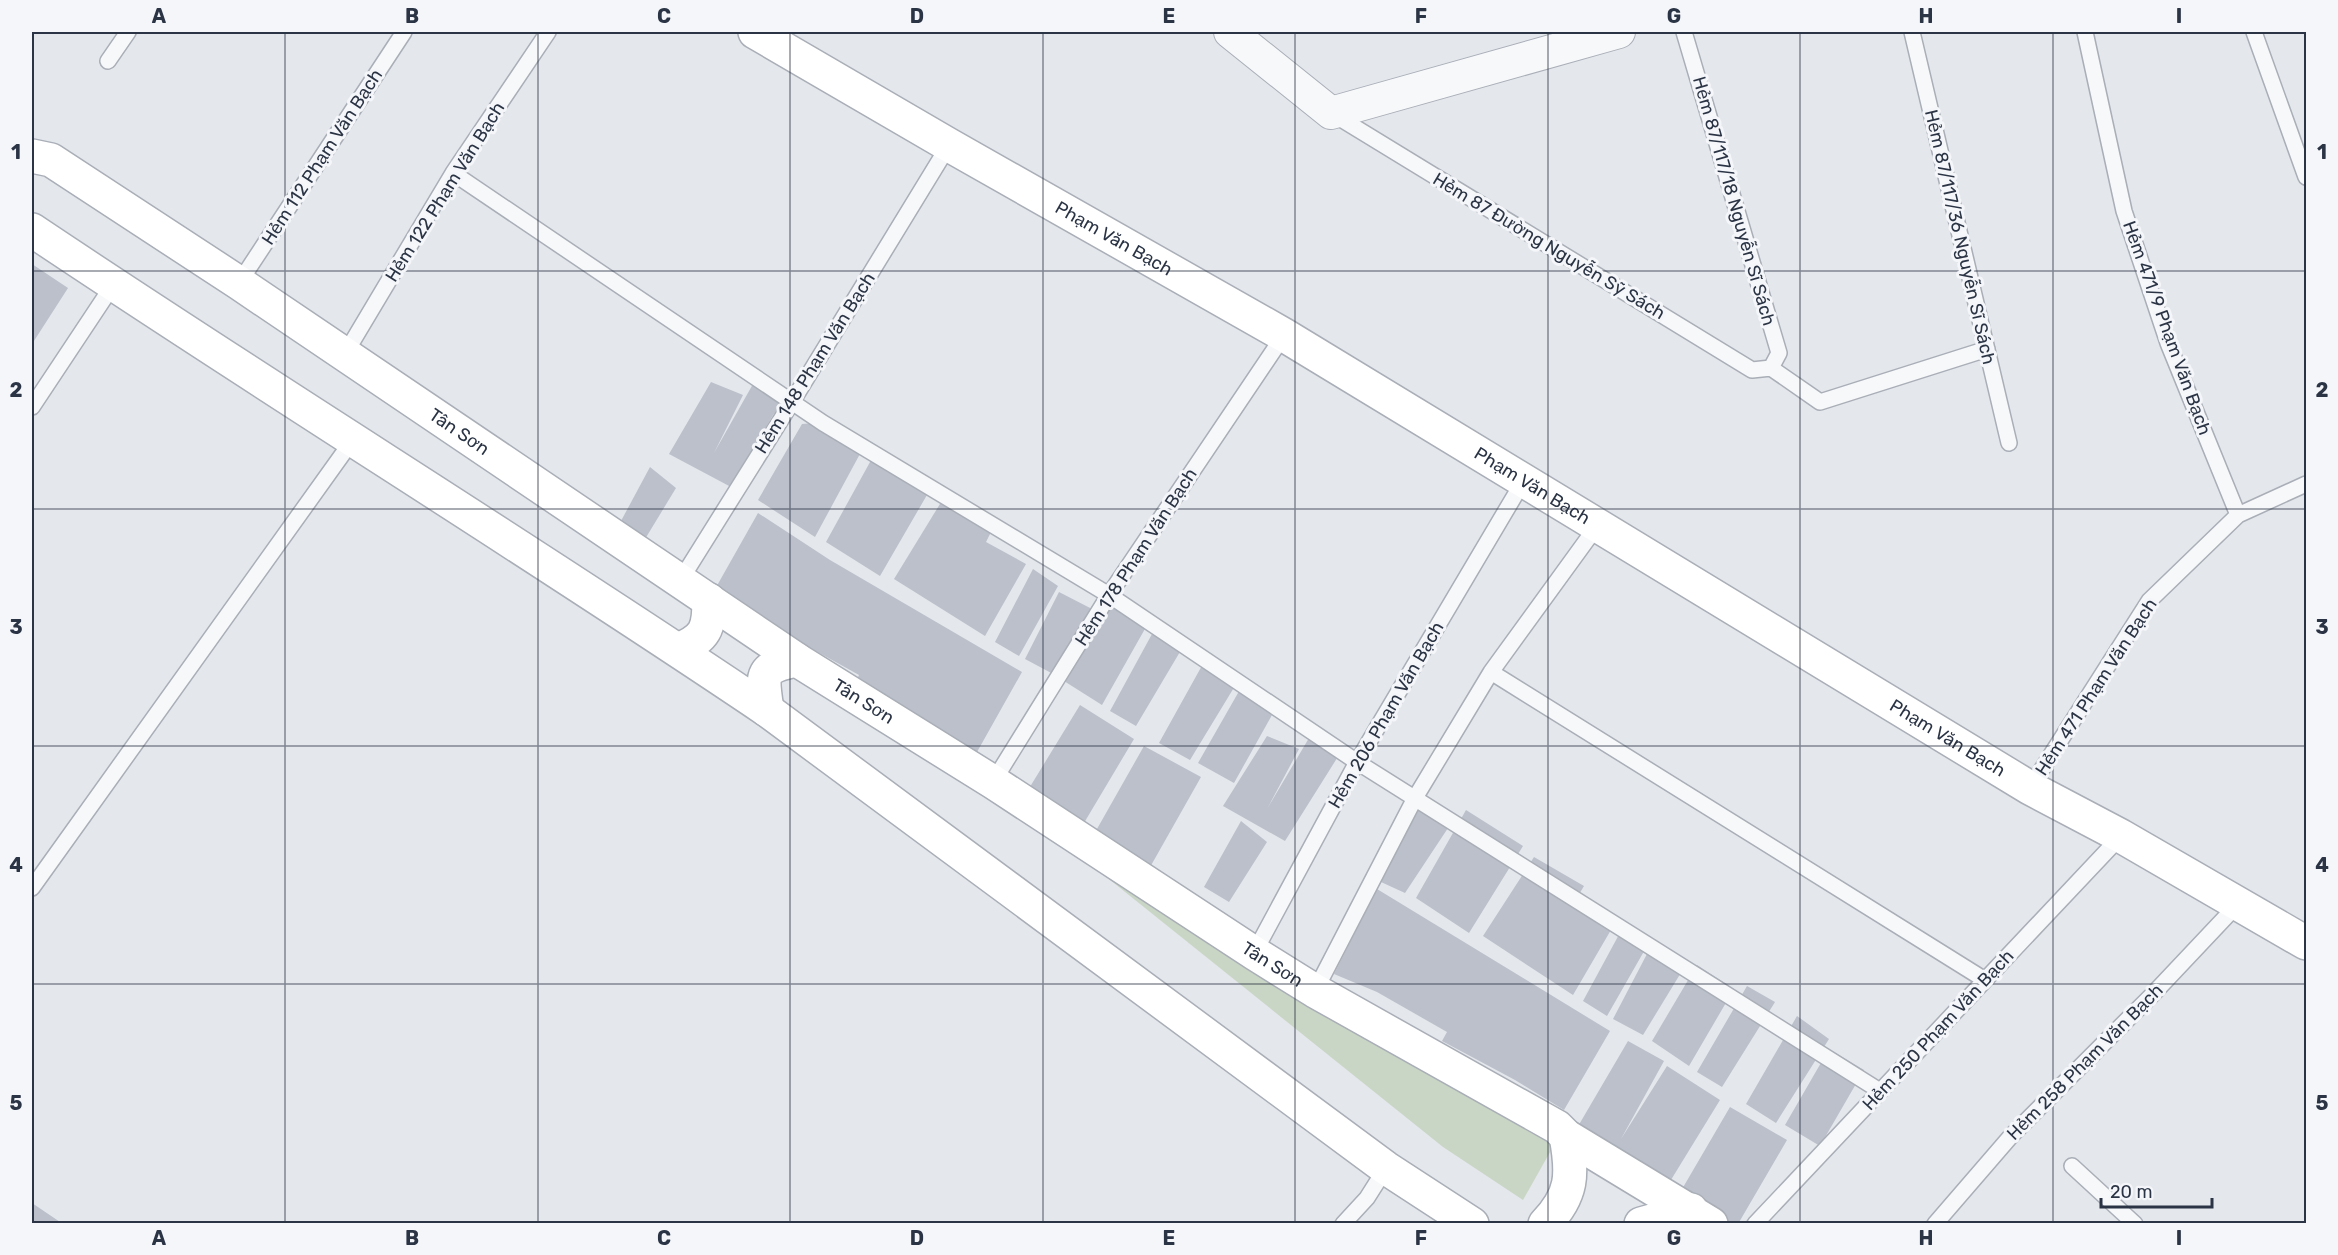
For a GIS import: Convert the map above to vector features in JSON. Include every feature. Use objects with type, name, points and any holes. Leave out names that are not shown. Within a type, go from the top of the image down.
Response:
[{"type":"street","name":"Phạm Văn Bạch","points":[[755,32],[1284,335],[2030,788],[2121,836],[2307,943]]},
{"type":"street","points":[[1230,32],[1331,113],[1619,32]]},
{"type":"street","name":"Tân Sơn","points":[[32,156],[51,160],[345,354],[797,660],[993,782],[1254,954],[1315,992],[1557,1127],[1566,1136],[1701,1217]]},
{"type":"street","points":[[32,230],[767,710],[1386,1168],[1472,1224]]},
{"type":"street","points":[[678,650],[696,643],[706,631],[709,600]]},
{"type":"street","points":[[767,710],[765,675],[776,664],[797,660]]},
{"type":"street","points":[[1545,1224],[1563,1204],[1572,1166],[1566,1136]]},
{"type":"street","points":[[1641,1224],[1701,1217]]},
{"type":"lane","points":[[108,61],[128,32]]},
{"type":"lane","name":"Hẻm 112 Phạm Văn Bạch","points":[[239,283],[404,32]]},
{"type":"lane","name":"Hẻm 122 Phạm Văn Bạch","points":[[345,354],[453,173],[548,32]]},
{"type":"lane","name":"Hẻm 87/117/18 Nguyễn Sĩ Sách","points":[[1684,32],[1779,353],[1771,368]]},
{"type":"lane","name":"Hẻm 87/117/36 Nguyễn Sĩ Sách","points":[[1912,32],[2009,443]]},
{"type":"lane","name":"Hẻm 471/9 Phạm Văn Bạch","points":[[2085,32],[2124,211],[2168,343],[2238,515]]},
{"type":"lane","points":[[2254,32],[2307,177]]},
{"type":"lane","name":"Hẻm 87 Đường Nguyễn Sỹ Sách","points":[[1331,113],[1752,370],[1771,368]]},
{"type":"lane","name":"Hẻm 148 Phạm Văn Bạch","points":[[680,581],[949,145]]},
{"type":"lane","points":[[453,173],[823,423],[1109,595],[1357,762],[1880,1091]]},
{"type":"lane","points":[[32,407],[113,285]]},
{"type":"lane","name":"Hẻm 178 Phạm Văn Bạch","points":[[993,782],[1109,595],[1284,335]]},
{"type":"lane","points":[[1771,368],[1820,402],[1987,349]]},
{"type":"lane","points":[[32,888],[352,441]]},
{"type":"lane","name":"Hẻm 206 Phạm Văn Bạch","points":[[1254,954],[1357,762],[1524,480]]},
{"type":"lane","name":"Hẻm 471 Phạm Văn Bạch","points":[[2030,788],[2149,601],[2238,515],[2307,484]]},
{"type":"lane","points":[[1315,992],[1415,798],[1491,672],[1598,526]]},
{"type":"lane","points":[[1491,672],[1985,980]]},
{"type":"lane","name":"Hẻm 250 Phạm Văn Bạch","points":[[1755,1224],[2121,836]]},
{"type":"lane","name":"Hẻm 258 Phạm Văn Bạch","points":[[1935,1224],[2011,1136],[2154,993],[2238,904]]},
{"type":"lane","points":[[2072,1166],[2135,1224]]},
{"type":"lane","points":[[1343,1224],[1366,1198],[1386,1168]]},
{"type":"green space","points":[[1039,823],[1558,1138],[1523,1200],[1443,1147]]},
{"type":"building","points":[[32,264],[68,288],[32,344]]},
{"type":"building","points":[[711,382],[743,395],[714,453],[753,384],[784,401],[773,415],[731,487],[669,454]]},
{"type":"building","points":[[815,423],[861,452],[815,537],[758,500],[802,424]]},
{"type":"building","points":[[875,453],[931,488],[880,576],[826,542]]},
{"type":"building","points":[[650,467],[676,488],[639,549],[614,534]]},
{"type":"building","points":[[943,499],[993,528],[986,542],[1026,564],[985,636],[894,579]]},
{"type":"building","points":[[758,513],[830,560],[1022,672],[977,752],[928,722],[855,684],[859,675],[789,636],[710,598]]},
{"type":"building","points":[[1033,569],[1058,586],[1019,656],[995,642]]},
{"type":"building","points":[[1059,592],[1094,610],[1055,675],[1025,659]]},
{"type":"building","points":[[1109,605],[1146,627],[1102,705],[1064,681]]},
{"type":"building","points":[[1158,623],[1187,640],[1136,726],[1110,711]]},
{"type":"building","points":[[1209,653],[1241,676],[1190,760],[1159,743]]},
{"type":"building","points":[[1242,686],[1277,706],[1234,783],[1198,763]]},
{"type":"building","points":[[1080,705],[1134,739],[1081,828],[1025,795]]},
{"type":"building","points":[[1267,736],[1299,749],[1267,809],[1309,738],[1339,755],[1285,841],[1223,806]]},
{"type":"building","points":[[1144,746],[1201,777],[1149,869],[1093,836]]},
{"type":"building","points":[[1418,809],[1448,828],[1405,893],[1381,882]]},
{"type":"building","points":[[1466,810],[1523,846],[1469,933],[1416,898]]},
{"type":"building","points":[[1241,821],[1267,842],[1229,902],[1204,887]]},
{"type":"building","points":[[1534,857],[1584,886],[1575,901],[1615,923],[1573,995],[1483,936]]},
{"type":"building","points":[[1377,889],[1610,1031],[1564,1110],[1515,1080],[1442,1041],[1447,1032],[1377,992],[1334,974]]},
{"type":"building","points":[[1622,929],[1647,946],[1607,1016],[1583,1001]]},
{"type":"building","points":[[1648,952],[1682,971],[1643,1035],[1613,1019]]},
{"type":"building","points":[[1697,965],[1734,989],[1689,1066],[1652,1041]]},
{"type":"building","points":[[1747,986],[1775,1002],[1722,1087],[1697,1072]]},
{"type":"building","points":[[1797,1016],[1829,1039],[1776,1123],[1746,1104]]},
{"type":"building","points":[[1628,1041],[1664,1061],[1621,1139],[1667,1066],[1720,1100],[1666,1188],[1577,1128]]},
{"type":"building","points":[[1829,1049],[1864,1070],[1820,1146],[1785,1125]]},
{"type":"building","points":[[1730,1107],[1787,1140],[1738,1224],[1723,1224],[1678,1196]]},
{"type":"building","points":[[32,1203],[63,1224],[32,1224]]}]
